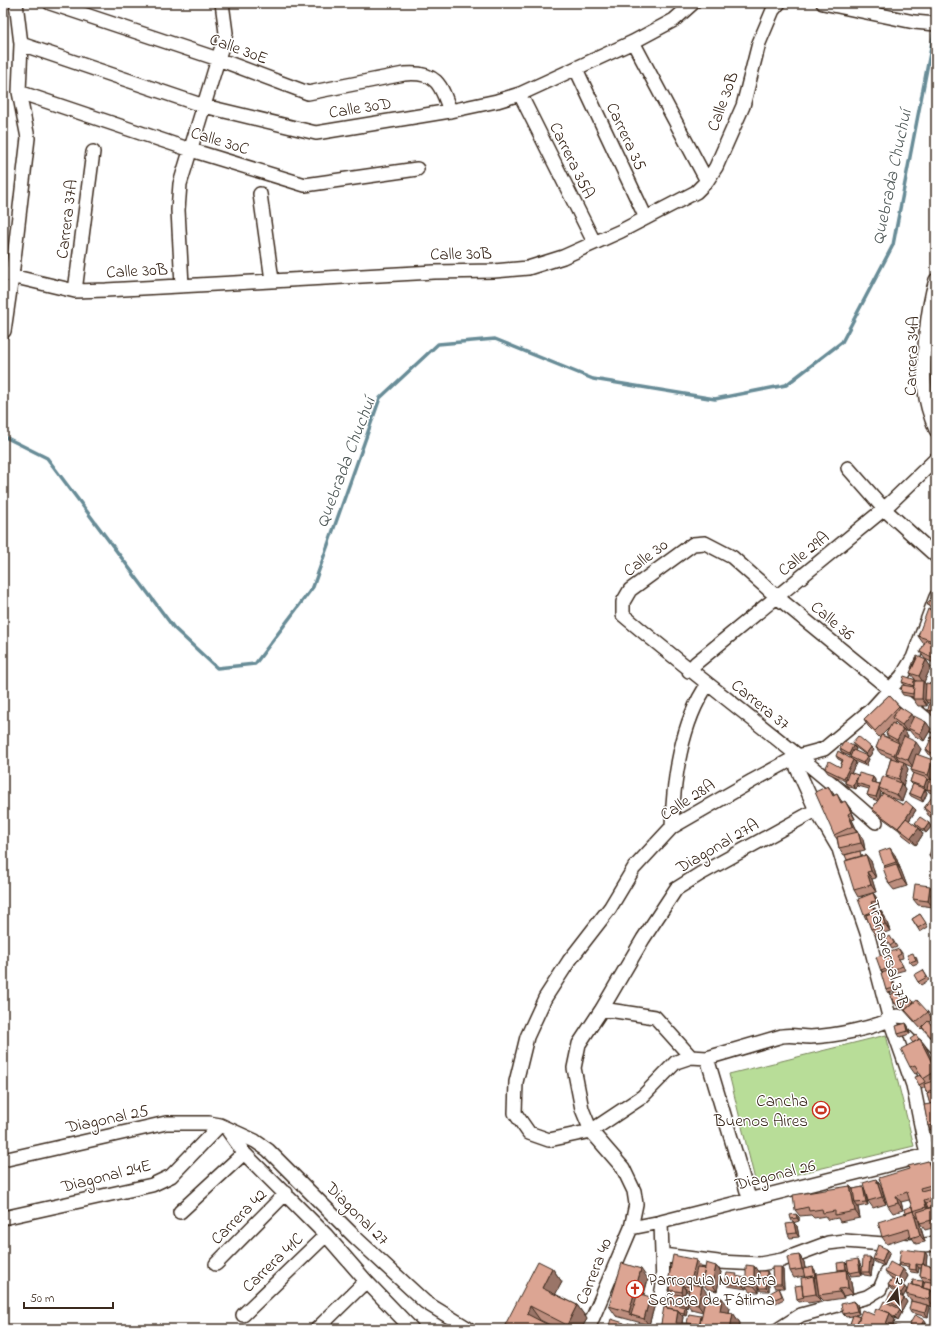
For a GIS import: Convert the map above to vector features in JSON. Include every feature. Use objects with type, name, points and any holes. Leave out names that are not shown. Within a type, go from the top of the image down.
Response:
[{"type":"street","points":[[4,331],[8,275],[28,138],[19,92],[21,44],[16,3]]},
{"type":"street","name":"Calle 30E","points":[[50,3],[218,58],[308,93],[417,72],[428,75],[438,82],[450,111]]},
{"type":"street","points":[[182,286],[178,210],[180,184],[226,33],[222,3]]},
{"type":"street","name":"Calle 30D","points":[[21,44],[204,106],[316,133],[450,111],[497,101],[520,94],[633,42],[674,20],[693,3]]},
{"type":"street","name":"Calle 30B","points":[[8,275],[75,291],[434,272],[494,271],[528,268],[562,257],[621,231],[696,192],[707,181],[716,167],[743,106],[759,43],[773,10],[779,3]]},
{"type":"street","points":[[823,3],[914,22],[936,24]]},
{"type":"street","points":[[633,42],[707,181]]},
{"type":"street","name":"Carrera 35","points":[[576,69],[646,218]]},
{"type":"street","name":"Calle 30C","points":[[19,92],[191,150],[305,184],[417,169]]},
{"type":"street","name":"Carrera 35A","points":[[520,94],[594,242]]},
{"type":"street","name":"Carrera 37A","points":[[75,291],[93,152]]},
{"type":"street","points":[[260,194],[272,280]]},
{"type":"street","name":"Carrera 34A","points":[[936,281],[926,338],[925,392],[936,430]]},
{"type":"street","name":"Calle 29A","points":[[689,671],[696,663],[884,509],[936,459]]},
{"type":"street","points":[[848,468],[884,509],[936,556]]},
{"type":"street","name":"Calle 36","points":[[705,543],[732,557],[777,597],[936,727]]},
{"type":"street","name":"Calle 30","points":[[623,615],[623,602],[630,590],[693,544],[705,543]]},
{"type":"street","name":"Calle 28A","points":[[592,1131],[549,1140],[530,1133],[515,1113],[516,1082],[527,1036],[545,998],[569,961],[610,908],[634,868],[672,827],[798,756],[824,749],[872,709],[902,676],[913,658],[936,597]]},
{"type":"street","name":"Carrera 37","points":[[623,615],[689,671],[708,684],[798,756],[876,822]]},
{"type":"street","points":[[672,827],[675,784],[681,753],[691,715],[708,684]]},
{"type":"street","name":"Transversal 37B","points":[[798,756],[797,768],[816,810],[839,849],[868,936],[890,1020],[913,1085],[927,1155],[936,1166]]},
{"type":"street","name":"Diagonal 27A","points":[[592,1131],[582,1109],[574,1068],[580,1044],[643,939],[676,889],[700,874],[816,810]]},
{"type":"street","points":[[602,1009],[655,1017],[691,1057]]},
{"type":"street","points":[[592,1131],[642,1097],[676,1062],[691,1057],[707,1058],[782,1036],[794,1034],[806,1037],[846,1032],[890,1020],[897,1016],[907,1018],[936,1048]]},
{"type":"street","points":[[707,1058],[749,1198]]},
{"type":"street","name":"Diagonal 25","points":[[3,1160],[166,1123],[209,1123],[223,1126]]},
{"type":"street","points":[[223,1126],[244,1152],[326,1235],[408,1328]]},
{"type":"street","name":"Diagonal 24E","points":[[3,1218],[152,1185],[171,1176],[223,1126]]},
{"type":"street","name":"Diagonal 27","points":[[223,1126],[255,1141],[268,1150],[356,1238],[425,1302],[469,1329]]},
{"type":"street","name":"Carrera 40","points":[[588,1329],[631,1228],[636,1204],[634,1191],[623,1168],[592,1131]]},
{"type":"street","points":[[180,1212],[244,1152]]},
{"type":"street","name":"Diagonal 26","points":[[631,1228],[661,1222],[749,1198],[927,1155]]},
{"type":"street","name":"Carrera 42","points":[[216,1264],[286,1193]]},
{"type":"street","points":[[654,1329],[663,1285],[661,1222]]},
{"type":"street","name":"Carrera 41C","points":[[243,1316],[326,1235]]},
{"type":"street","points":[[663,1256],[718,1262],[760,1264],[782,1260],[828,1243],[845,1241],[910,1246],[936,1244]]},
{"type":"street","points":[[779,1329],[801,1316],[867,1297],[880,1288],[898,1245]]},
{"type":"street","points":[[317,1329],[366,1281]]},
{"type":"green space","name":"Cancha Buenos Aires","points":[[886,1035],[914,1146],[756,1184],[729,1074]]},
{"type":"building","points":[[936,592],[936,608],[935,610],[927,604]]},
{"type":"building","points":[[928,609],[936,612],[936,642],[918,636]]},
{"type":"building","points":[[926,640],[936,645],[936,660],[920,652]]},
{"type":"building","points":[[917,656],[926,660],[919,676],[910,673]]},
{"type":"building","points":[[915,658],[917,658],[912,669],[911,668]]},
{"type":"building","points":[[904,676],[916,680],[914,681],[914,686],[902,682]]},
{"type":"building","points":[[914,681],[923,681],[922,699],[913,699]]},
{"type":"building","points":[[926,683],[932,684],[931,700],[925,700]]},
{"type":"building","points":[[902,685],[914,687],[913,694],[901,692]]},
{"type":"building","points":[[933,689],[936,690],[936,712],[928,710]]},
{"type":"building","points":[[889,695],[899,706],[875,731],[864,719]]},
{"type":"building","points":[[900,707],[911,714],[902,725],[892,718]]},
{"type":"building","points":[[914,716],[926,722],[920,734],[908,728]]},
{"type":"building","points":[[892,723],[903,729],[897,740],[886,734]]},
{"type":"building","points":[[933,734],[936,735],[936,755],[926,750]]},
{"type":"building","points":[[881,735],[899,743],[894,755],[876,748]]},
{"type":"building","points":[[858,736],[871,747],[866,754],[852,743]]},
{"type":"building","points":[[904,736],[916,742],[908,760],[896,755]]},
{"type":"building","points":[[844,741],[853,746],[849,754],[840,749]]},
{"type":"building","points":[[853,750],[867,756],[863,763],[850,757]]},
{"type":"building","points":[[838,751],[853,760],[844,778],[825,769],[829,761],[840,767],[843,760],[836,756]]},
{"type":"building","points":[[916,754],[933,760],[928,775],[911,770]]},
{"type":"building","points":[[891,758],[904,762],[899,779],[886,775]]},
{"type":"building","points":[[849,772],[858,775],[853,786],[845,783]]},
{"type":"building","points":[[859,773],[873,777],[871,782],[880,784],[876,797],[867,795],[870,787],[856,783]]},
{"type":"building","points":[[913,773],[927,778],[924,787],[910,782]]},
{"type":"building","points":[[883,776],[901,783],[897,795],[879,788]]},
{"type":"building","points":[[929,779],[936,781],[936,791],[927,789]]},
{"type":"building","points":[[913,784],[925,789],[921,798],[909,793]]},
{"type":"building","points":[[828,786],[833,796],[837,794],[841,803],[845,801],[851,812],[848,814],[853,826],[834,835],[815,792]]},
{"type":"building","points":[[883,793],[903,805],[906,801],[913,807],[898,828],[872,809]]},
{"type":"building","points":[[934,794],[936,796],[936,813],[934,816],[924,808]]},
{"type":"building","points":[[920,817],[929,823],[924,830],[915,823]]},
{"type":"building","points":[[906,818],[919,828],[911,838],[898,828]]},
{"type":"building","points":[[858,832],[861,843],[839,848],[837,837]]},
{"type":"building","points":[[933,843],[936,844],[936,859],[929,856]]},
{"type":"building","points":[[890,848],[896,862],[884,866],[879,852]]},
{"type":"building","points":[[860,851],[861,856],[847,860],[845,855]]},
{"type":"building","points":[[866,855],[871,871],[867,872],[871,885],[854,890],[845,861]]},
{"type":"building","points":[[896,864],[902,879],[889,884],[883,868]]},
{"type":"building","points":[[934,882],[936,882],[936,892],[933,893]]},
{"type":"building","points":[[915,884],[930,886],[928,901],[913,899]]},
{"type":"building","points":[[936,892],[936,905],[935,905],[931,894]]},
{"type":"building","points":[[873,893],[876,901],[871,902],[874,911],[864,915],[858,899]]},
{"type":"building","points":[[880,910],[885,924],[871,929],[866,915]]},
{"type":"building","points":[[920,914],[926,923],[918,928],[912,919]]},
{"type":"building","points":[[890,936],[894,943],[890,946],[886,939]]},
{"type":"building","points":[[899,949],[901,954],[897,956],[903,966],[892,970],[891,967],[881,971],[876,957]]},
{"type":"building","points":[[913,953],[916,960],[910,962],[907,955]]},
{"type":"building","points":[[923,970],[927,977],[918,982],[914,975]]},
{"type":"building","points":[[889,971],[894,988],[886,990],[881,973]]},
{"type":"building","points":[[897,990],[906,1000],[898,1007],[890,996]]},
{"type":"building","points":[[911,999],[914,1002],[905,1010],[906,1012],[902,1007]]},
{"type":"building","points":[[917,1000],[928,1012],[916,1022],[905,1010]]},
{"type":"building","points":[[928,1021],[936,1030],[936,1033],[931,1037],[922,1027]]},
{"type":"building","points":[[906,1023],[908,1031],[898,1034],[896,1026]]},
{"type":"building","points":[[916,1035],[919,1039],[913,1043],[910,1039]]},
{"type":"building","points":[[920,1039],[936,1071],[923,1079],[915,1065],[910,1067],[901,1049]]},
{"type":"building","points":[[921,1075],[925,1082],[919,1085],[915,1077]]},
{"type":"building","points":[[933,1081],[935,1089],[926,1092],[924,1084]]},
{"type":"building","points":[[936,1091],[936,1102],[930,1104],[927,1094]]},
{"type":"building","points":[[936,1103],[936,1124],[928,1126],[924,1105]]},
{"type":"building","points":[[936,1139],[936,1157],[934,1157],[931,1140]]},
{"type":"building","points":[[928,1161],[935,1184],[920,1188],[921,1191],[936,1187],[936,1196],[924,1200],[926,1207],[913,1211],[907,1192],[896,1196],[898,1203],[888,1206],[879,1178],[909,1169],[908,1166]]},
{"type":"building","points":[[876,1179],[882,1197],[868,1201],[863,1183]]},
{"type":"building","points":[[850,1186],[855,1211],[835,1215],[835,1211],[823,1213],[822,1209],[809,1211],[808,1207],[795,1210],[793,1195]]},
{"type":"building","points":[[863,1187],[866,1202],[855,1203],[853,1189]]},
{"type":"building","points":[[934,1201],[935,1206],[928,1208],[926,1203]]},
{"type":"building","points":[[912,1206],[913,1211],[905,1214],[904,1209]]},
{"type":"building","points":[[936,1206],[936,1219],[920,1223],[917,1212]]},
{"type":"building","points":[[913,1211],[920,1235],[911,1238],[909,1229],[882,1237],[878,1222]]},
{"type":"building","points":[[796,1214],[797,1218],[791,1219],[790,1215]]},
{"type":"building","points":[[794,1223],[796,1233],[788,1234],[786,1224]]},
{"type":"building","points":[[934,1243],[936,1243],[936,1256],[934,1256]]},
{"type":"building","points":[[878,1245],[887,1249],[882,1262],[873,1259]]},
{"type":"building","points":[[901,1249],[925,1252],[923,1264],[916,1264],[916,1270],[908,1269],[909,1264],[899,1263]]},
{"type":"building","points":[[673,1255],[696,1260],[691,1281],[669,1277]]},
{"type":"building","points":[[799,1255],[802,1269],[790,1271],[787,1257]]},
{"type":"building","points":[[863,1257],[870,1257],[869,1272],[862,1272]]},
{"type":"building","points":[[858,1259],[860,1271],[849,1273],[847,1261]]},
{"type":"building","points":[[538,1261],[552,1268],[542,1288],[577,1305],[567,1325],[530,1306],[527,1314],[556,1329],[512,1329],[505,1325]]},
{"type":"building","points":[[845,1262],[846,1269],[838,1270],[837,1263]]},
{"type":"building","points":[[890,1262],[903,1269],[898,1279],[885,1272]]},
{"type":"building","points":[[622,1263],[641,1269],[629,1312],[609,1306]]},
{"type":"building","points":[[706,1263],[716,1266],[712,1284],[702,1282]]},
{"type":"building","points":[[922,1264],[936,1267],[936,1279],[920,1276]]},
{"type":"building","points":[[746,1265],[754,1266],[754,1286],[746,1285]]},
{"type":"building","points":[[772,1267],[781,1267],[781,1284],[773,1284]]},
{"type":"building","points":[[813,1267],[815,1278],[813,1276],[805,1278],[803,1269]]},
{"type":"building","points":[[697,1268],[705,1269],[703,1283],[694,1281]]},
{"type":"building","points":[[846,1270],[848,1288],[839,1289],[839,1292],[819,1295],[816,1274]]},
{"type":"building","points":[[759,1271],[767,1271],[766,1288],[759,1288]]},
{"type":"building","points":[[727,1273],[737,1274],[736,1276],[745,1278],[743,1286],[725,1283]]},
{"type":"building","points":[[813,1276],[816,1294],[803,1296],[801,1278]]},
{"type":"building","points":[[892,1279],[905,1287],[901,1293],[888,1285]]},
{"type":"building","points":[[913,1280],[923,1281],[922,1287],[912,1285]]},
{"type":"building","points":[[925,1281],[936,1283],[936,1292],[923,1288]]},
{"type":"building","points":[[671,1282],[683,1285],[682,1292],[670,1290]]},
{"type":"building","points":[[690,1284],[702,1286],[698,1305],[687,1302]]},
{"type":"building","points":[[909,1284],[931,1290],[929,1300],[906,1294]]},
{"type":"building","points":[[802,1285],[804,1297],[797,1299],[795,1286]]},
{"type":"building","points":[[685,1286],[690,1287],[689,1290],[684,1288]]},
{"type":"building","points":[[779,1288],[782,1296],[773,1300],[770,1293]]},
{"type":"building","points":[[891,1292],[904,1298],[899,1307],[887,1300]]},
{"type":"building","points":[[638,1293],[650,1297],[644,1319],[631,1315]]},
{"type":"building","points":[[669,1293],[687,1296],[685,1305],[667,1301]]},
{"type":"building","points":[[748,1294],[753,1295],[752,1300],[747,1299]]},
{"type":"building","points":[[706,1295],[722,1298],[720,1311],[733,1313],[730,1329],[700,1324]]},
{"type":"building","points":[[854,1301],[857,1311],[843,1314],[841,1304]]},
{"type":"building","points":[[884,1301],[900,1309],[895,1317],[880,1309]]},
{"type":"building","points":[[911,1301],[927,1305],[925,1313],[909,1309]]},
{"type":"building","points":[[667,1303],[685,1307],[684,1313],[678,1310],[666,1308]]},
{"type":"building","points":[[664,1307],[678,1310],[676,1323],[697,1324],[696,1329],[660,1329]]},
{"type":"building","points":[[876,1308],[890,1313],[884,1329],[874,1329],[857,1323],[862,1310],[874,1315]]},
{"type":"building","points":[[689,1314],[701,1316],[699,1327],[697,1324],[687,1323]]},
{"type":"building","points":[[853,1315],[860,1317],[857,1323],[860,1327],[850,1324]]},
{"type":"building","points":[[915,1315],[924,1320],[919,1329],[909,1325]]},
{"type":"building","points":[[611,1319],[624,1323],[622,1329],[608,1329]]},
{"type":"building","points":[[628,1323],[643,1328],[643,1329],[626,1329]]},
{"type":"building","points":[[891,1324],[905,1329],[890,1329]]},
{"type":"building","points":[[804,1325],[814,1326],[814,1329],[804,1329]]},
{"type":"waterway","name":"Quebrada Chuchuí","points":[[3,436],[47,458],[174,628],[217,668],[255,664],[313,587],[380,398],[438,344],[495,339],[593,379],[715,399],[786,385],[842,342],[893,245],[935,27]]},
{"type":"place","name":"Cancha Buenos Aires","points":[[821,1110]]},
{"type":"place","name":"Parroquia Nuestra Señora de Fátima","points":[[635,1289]]}]
